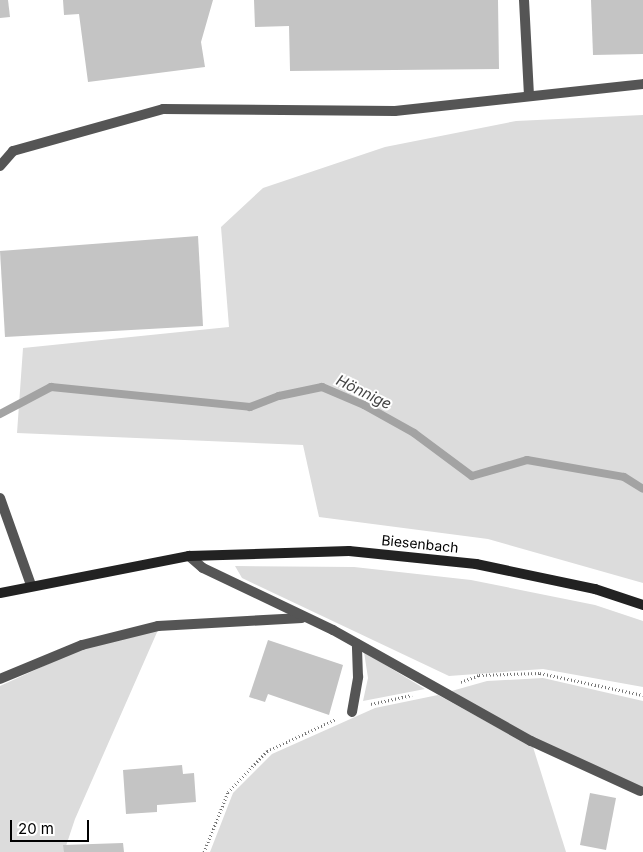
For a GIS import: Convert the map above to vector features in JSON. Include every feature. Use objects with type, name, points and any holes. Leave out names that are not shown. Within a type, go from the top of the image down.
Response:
[{"type":"main road","name":"Biesenbach","points":[[0,593],[31,585],[189,556],[349,551],[476,564],[595,589],[643,606]]},
{"type":"street","points":[[524,0],[529,96]]},
{"type":"street","points":[[0,166],[13,151],[163,108],[395,111],[643,84]]},
{"type":"street","points":[[0,498],[31,585]]},
{"type":"street","points":[[189,556],[203,568],[357,644],[436,690],[531,741],[640,791]]},
{"type":"street","points":[[0,679],[82,645],[158,626],[302,618]]},
{"type":"street","points":[[352,712],[358,677],[357,644]]},
{"type":"path","points":[[204,852],[228,792],[268,751],[368,704],[436,690],[479,675],[540,673],[643,695]]},
{"type":"shaded area","points":[[643,115],[643,583],[488,539],[319,517],[303,445],[17,433],[23,348],[229,327],[221,227],[263,188],[385,147],[516,121]]},
{"type":"shaded area","points":[[235,566],[354,567],[471,580],[595,605],[643,621],[643,687],[543,669],[449,676],[242,578]]},
{"type":"shaded area","points":[[158,630],[75,819],[64,852],[0,852],[0,686],[83,648]]},
{"type":"shaded area","points":[[364,652],[425,689],[363,701],[368,678]]},
{"type":"shaded area","points":[[543,678],[643,701],[643,794],[531,739],[448,692],[487,681]]},
{"type":"shaded area","points":[[438,695],[533,747],[566,852],[210,852],[233,793],[272,754],[375,708]]},
{"type":"building","points":[[0,0],[8,0],[10,17],[0,18]]},
{"type":"building","points":[[63,0],[213,0],[201,42],[205,67],[88,82],[79,14],[64,15]]},
{"type":"building","points":[[254,0],[498,0],[499,69],[290,71],[289,26],[255,27]]},
{"type":"building","points":[[591,0],[643,0],[643,54],[593,55]]},
{"type":"building","points":[[198,236],[203,326],[5,337],[0,251]]},
{"type":"building","points":[[268,640],[343,665],[329,715],[268,694],[265,702],[249,697]]},
{"type":"building","points":[[182,765],[183,774],[194,773],[196,802],[157,805],[157,812],[126,814],[123,770]]},
{"type":"building","points":[[590,793],[616,798],[606,850],[580,845]]},
{"type":"building","points":[[123,843],[124,852],[64,852],[63,845]]},
{"type":"waterway","name":"Hönnige","points":[[0,414],[51,387],[250,407],[279,396],[322,387],[364,405],[414,433],[472,476],[527,460],[624,477],[643,489]]}]
